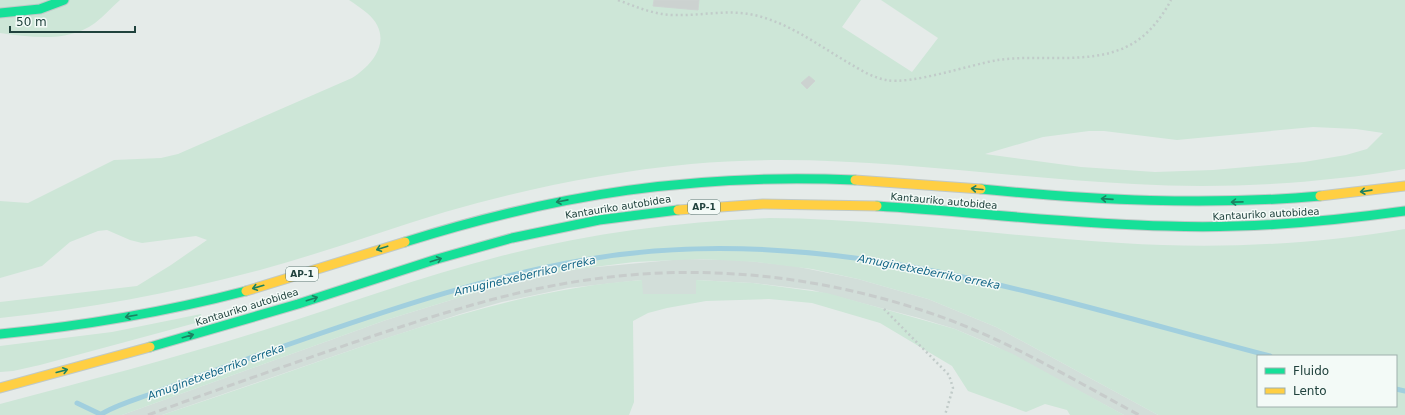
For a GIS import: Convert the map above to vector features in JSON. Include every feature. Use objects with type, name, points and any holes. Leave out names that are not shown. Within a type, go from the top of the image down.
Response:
[{"type":"main road","points":[[0,13],[40,9],[64,0]]},
{"type":"main road","name":"Kantauriko autobidea","points":[[0,334],[108,320],[198,302],[273,283],[458,226],[519,210],[600,193],[698,180],[846,178],[1099,199],[1197,202],[1304,199],[1405,186]]},
{"type":"main road","name":"Kantauriko autobidea","points":[[0,388],[218,328],[488,245],[570,226],[656,212],[742,204],[822,204],[894,207],[1127,226],[1232,228],[1316,223],[1405,212]]},
{"type":"path","points":[[618,0],[646,11],[664,15],[736,13],[761,16],[796,31],[865,72],[885,80],[895,81],[999,60],[1111,53],[1126,47],[1145,35],[1159,19],[1171,0]]},
{"type":"path","points":[[884,309],[949,375],[953,388],[945,415]]},
{"type":"shaded area","points":[[683,259],[738,260],[794,266],[858,279],[928,299],[996,327],[1158,415],[1124,415],[993,345],[955,329],[812,290],[753,283],[697,280],[696,294],[642,294],[641,280],[568,288],[502,302],[460,314],[366,345],[162,415],[122,415],[386,320],[500,285],[542,275],[586,268]]},
{"type":"green space","points":[[0,0],[120,0],[95,23],[73,34],[37,37],[0,33]]},
{"type":"green space","points":[[349,0],[861,0],[842,27],[912,72],[938,38],[881,0],[1405,0],[1405,169],[1304,182],[1202,186],[1079,181],[912,166],[802,160],[746,161],[660,167],[566,182],[505,196],[445,212],[260,270],[196,286],[99,305],[0,318],[0,302],[137,286],[207,240],[196,236],[142,243],[130,240],[107,230],[98,231],[70,242],[42,266],[0,278],[0,201],[28,203],[114,160],[161,158],[178,154],[352,78],[361,72],[374,57],[379,48],[380,40],[379,31],[375,22],[367,13]],"holes":[[[1313,127],[1356,129],[1383,133],[1367,149],[1346,155],[1304,162],[1213,170],[1155,172],[1081,167],[985,154],[1043,137],[1089,131],[1104,131],[1177,140]]]},
{"type":"green space","points":[[769,218],[857,221],[1077,240],[1192,246],[1299,242],[1335,239],[1405,229],[1405,415],[1158,415],[996,327],[928,299],[858,279],[812,269],[757,262],[700,259],[634,262],[586,268],[542,275],[500,285],[386,320],[122,415],[0,415],[0,404],[196,351],[471,264],[567,241],[634,230],[701,222]]},
{"type":"green space","points":[[642,280],[643,294],[696,294],[696,280],[753,283],[827,293],[955,329],[1013,354],[1124,415],[1070,415],[1067,410],[1045,404],[1026,412],[968,391],[952,366],[880,323],[812,303],[769,299],[706,301],[648,313],[633,321],[634,402],[629,415],[162,415],[397,335],[477,310],[558,291],[600,284]]},
{"type":"green space","points":[[201,314],[203,321],[40,365],[13,371],[0,372],[0,346],[112,332]]},
{"type":"building","points":[[654,0],[699,0],[698,10],[653,6]]},
{"type":"building","points":[[809,76],[815,81],[807,89],[801,83]]},
{"type":"waterway","name":"Amuginetxeberriko erreka","points":[[100,415],[127,402],[252,357],[378,314],[480,283],[515,274],[584,260],[671,250],[758,249],[845,257],[931,270],[1016,289],[1266,355]]},
{"type":"waterway","name":"Amuginetxeberriko erreka","points":[[1397,389],[1405,391]]},
{"type":"waterway","points":[[77,403],[100,414]]},
{"type":"railway","points":[[148,415],[355,342],[477,304],[539,288],[602,278],[690,272],[777,278],[821,284],[906,305],[947,319],[1021,351],[1139,415]]},
{"type":"traffic: fast","points":[[0,13],[40,9],[64,0]]},
{"type":"traffic: fast","points":[[405,242],[461,225],[517,211],[572,199],[627,190],[739,180],[855,180]]},
{"type":"traffic: fast","points":[[981,189],[1108,199],[1192,201],[1235,201],[1320,196]]},
{"type":"traffic: fast","points":[[877,206],[1094,223],[1197,227],[1286,224],[1405,211]]},
{"type":"traffic: fast","points":[[150,347],[298,304],[437,259],[512,238],[599,220],[678,210]]},
{"type":"traffic: fast","points":[[0,334],[62,327],[154,312],[246,291]]},
{"type":"traffic: slow","points":[[855,180],[981,189]]},
{"type":"traffic: slow","points":[[1320,196],[1405,186]]},
{"type":"traffic: slow","points":[[678,210],[763,204],[877,206]]},
{"type":"traffic: slow","points":[[246,291],[405,242]]},
{"type":"traffic: slow","points":[[0,388],[150,347]]}]
